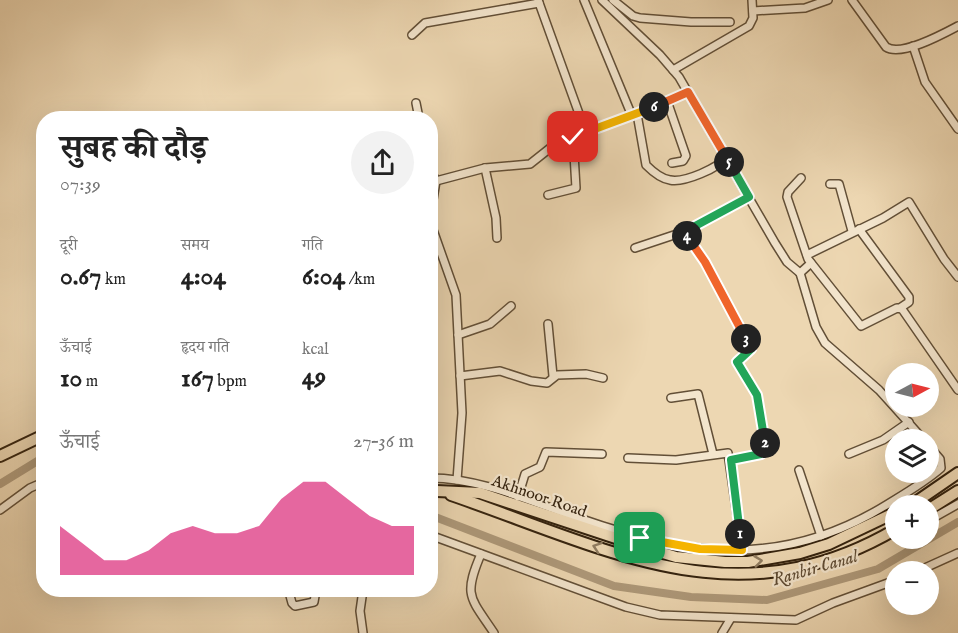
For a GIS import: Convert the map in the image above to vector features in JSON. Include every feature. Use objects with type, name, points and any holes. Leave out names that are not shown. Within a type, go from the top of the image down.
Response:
[{"type":"main road","points":[[0,456],[36,439]]},
{"type":"main road","points":[[926,495],[958,473]]},
{"type":"main road","name":"Akhnoor Road","points":[[438,490],[480,493],[676,557],[726,562],[748,562],[800,553],[829,544],[885,517]]},
{"type":"main road","name":"Akhnoor Road","points":[[438,491],[638,561],[707,574],[762,574],[795,568],[839,556],[885,528]]},
{"type":"main road","points":[[939,503],[958,491]]},
{"type":"street","points":[[584,0],[634,115],[646,165],[666,179],[677,180],[715,168],[726,157]]},
{"type":"street","points":[[602,0],[674,70],[787,262],[800,273],[821,338],[836,354],[879,390],[915,429]]},
{"type":"street","points":[[613,0],[633,16],[640,18],[730,22]]},
{"type":"street","points":[[674,70],[749,26],[753,11],[752,0]]},
{"type":"street","points":[[753,11],[805,8],[828,0]]},
{"type":"street","points":[[852,0],[888,49],[913,46],[957,28]]},
{"type":"street","points":[[412,35],[425,23],[538,1],[585,133]]},
{"type":"street","points":[[913,46],[925,82],[958,129]]},
{"type":"street","points":[[438,180],[485,168],[530,164],[552,144],[634,115],[688,92]]},
{"type":"street","points":[[667,101],[686,156],[683,161],[672,163]]},
{"type":"street","points":[[416,103],[418,111]]},
{"type":"street","points":[[548,195],[576,188],[573,137]]},
{"type":"street","points":[[485,168],[496,218],[497,238]]},
{"type":"street","points":[[801,178],[788,192],[787,197],[807,255],[861,326],[908,304],[909,297],[856,230],[838,184],[830,184]]},
{"type":"street","points":[[635,248],[684,232],[749,197]]},
{"type":"street","points":[[807,255],[883,218],[909,202],[944,259],[958,277]]},
{"type":"street","points":[[684,232],[705,262],[750,347],[737,362],[757,395],[766,447],[761,454],[731,460]]},
{"type":"street","points":[[438,247],[455,289],[462,426],[457,480]]},
{"type":"street","points":[[800,273],[811,263]]},
{"type":"street","points":[[458,335],[490,324],[511,306]]},
{"type":"street","points":[[900,308],[958,390]]},
{"type":"street","points":[[548,324],[553,376]]},
{"type":"street","points":[[460,376],[500,371],[546,383],[553,376],[586,374],[603,378]]},
{"type":"street","points":[[671,398],[698,394],[713,454]]},
{"type":"street","points":[[849,454],[883,440],[909,422]]},
{"type":"street","points":[[518,497],[525,474],[542,466],[546,452],[602,454]]},
{"type":"street","points":[[628,458],[676,460],[728,453],[731,460],[742,550]]},
{"type":"street","points":[[799,470],[821,536]]},
{"type":"street","points":[[438,479],[457,480],[518,497],[640,538],[700,549],[742,550],[788,545],[821,536],[872,514],[920,483]]},
{"type":"street","points":[[0,510],[36,485]]},
{"type":"street","points":[[939,515],[958,504]]},
{"type":"street","points":[[438,538],[626,607],[660,615],[796,620],[833,603],[885,584]]},
{"type":"street","points":[[939,562],[958,553]]},
{"type":"street","points":[[481,554],[470,580],[470,588],[475,602],[494,633]]},
{"type":"street","points":[[290,597],[295,606],[312,604],[314,597]]},
{"type":"street","points":[[362,597],[360,611],[363,633]]},
{"type":"street","points":[[723,633],[731,618]]},
{"type":"waterway","name":"Ranbir Canal","points":[[0,484],[36,462]]},
{"type":"waterway","name":"Ranbir Canal","points":[[438,518],[614,586],[691,597],[767,600],[878,569],[958,522]]},
{"type":"route","points":[[573,137],[637,114],[688,92],[749,197],[684,232],[705,262],[750,347],[750,350],[737,362],[757,395],[766,447],[765,452],[761,454],[731,460],[742,550],[700,549],[640,538]]}]
